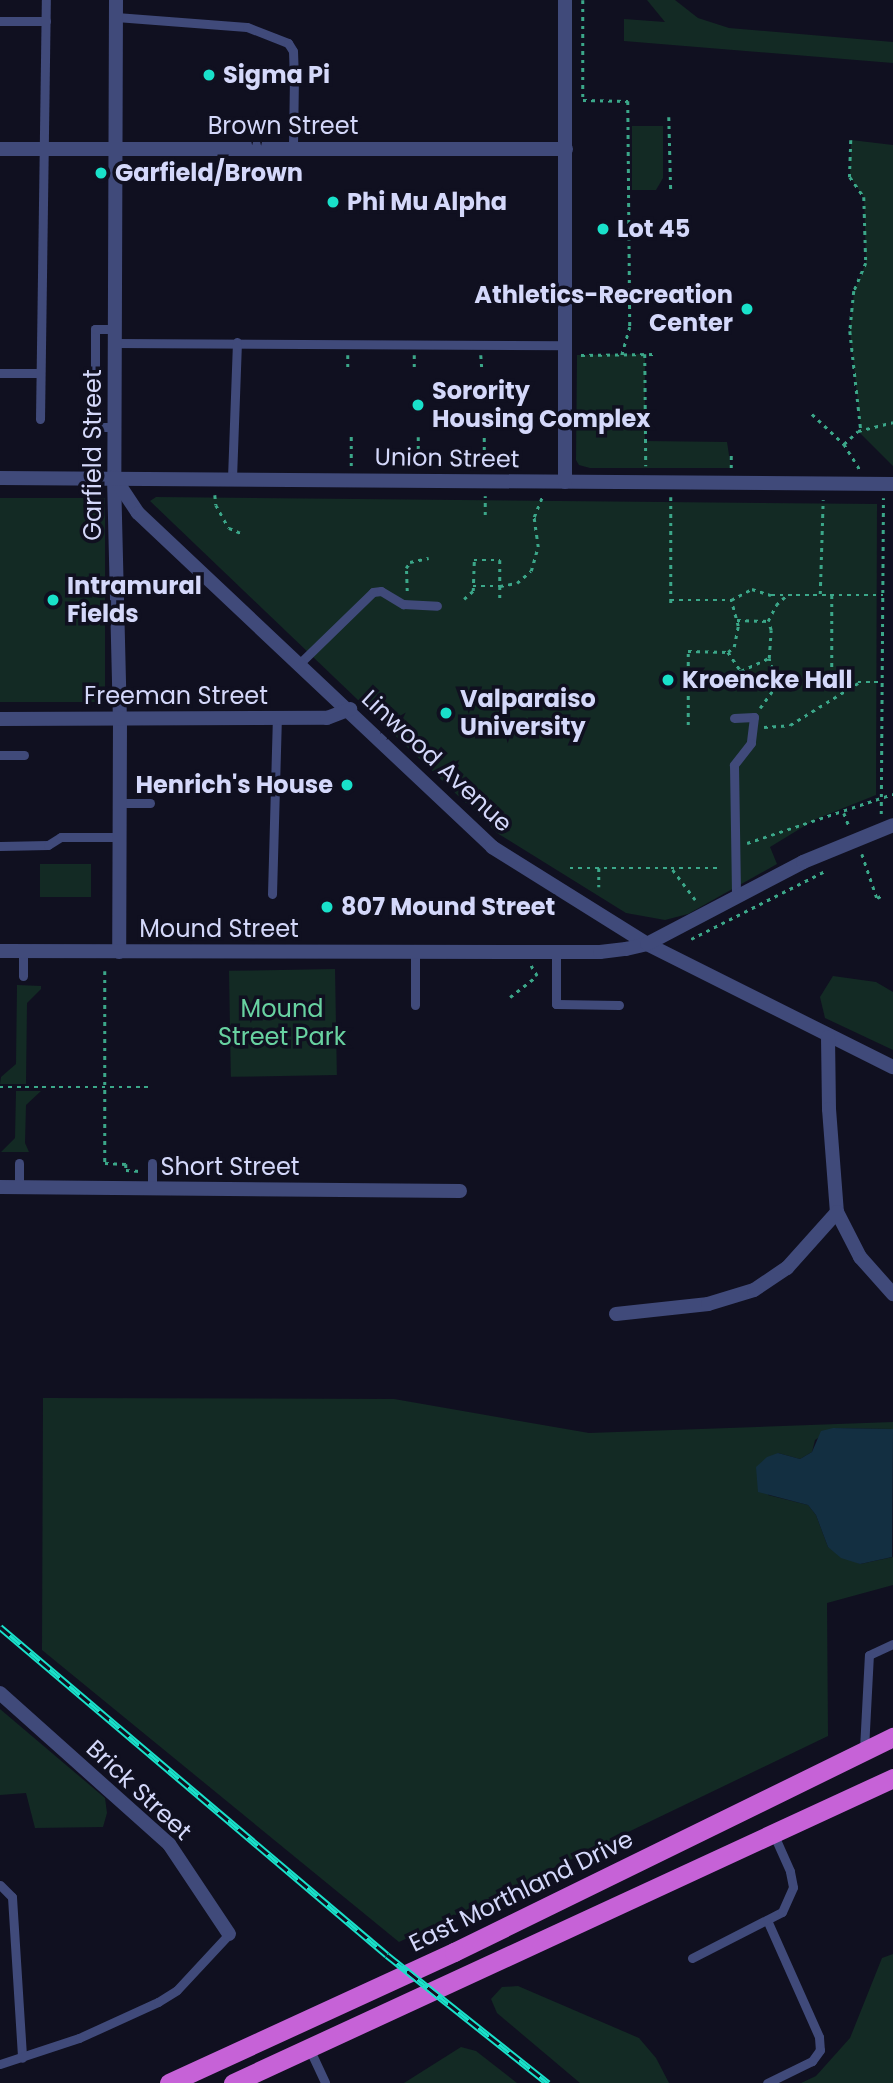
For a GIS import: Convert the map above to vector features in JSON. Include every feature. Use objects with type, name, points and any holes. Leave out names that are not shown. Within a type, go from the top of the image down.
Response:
[{"type":"highway","name":"East Morthland Drive","points":[[169,2083],[454,1952],[893,1737]]},
{"type":"highway","points":[[233,2083],[893,1777]]},
{"type":"street","name":"Garfield Street","points":[[116,0],[114,477],[120,719],[119,952]]},
{"type":"street","points":[[565,0],[565,482]]},
{"type":"street","name":"Brown Street","points":[[0,149],[566,149]]},
{"type":"street","name":"Linwood Avenue","points":[[114,477],[138,513],[350,709],[492,847],[647,944],[828,1037],[893,1067]]},
{"type":"street","name":"Union Street","points":[[0,478],[418,480],[484,487],[565,482],[893,484]]},
{"type":"street","name":"Freeman Street","points":[[0,719],[327,718],[350,709]]},
{"type":"street","name":"Mound Street","points":[[0,951],[600,952],[647,944],[706,916],[803,862],[858,846],[887,822]]},
{"type":"street","points":[[828,1037],[829,1109],[837,1212],[860,1258],[893,1294]]},
{"type":"street","name":"Short Street","points":[[0,1187],[460,1191]]},
{"type":"street","points":[[616,1314],[708,1304],[754,1290],[787,1268],[837,1212]]},
{"type":"street","name":"Brick Street","points":[[0,1693],[169,1844],[229,1934]]},
{"type":"lane","points":[[40,419],[46,0]]},
{"type":"lane","points":[[116,18],[247,27],[288,43],[293,51],[293,149]]},
{"type":"lane","points":[[0,21],[46,21]]},
{"type":"lane","points":[[114,427],[95,427],[95,330],[115,336],[237,342],[565,345]]},
{"type":"lane","points":[[233,478],[237,342]]},
{"type":"lane","points":[[0,373],[40,373]]},
{"type":"lane","points":[[300,663],[373,592],[382,591],[407,605],[438,606]]},
{"type":"lane","points":[[272,894],[277,718]]},
{"type":"lane","points":[[734,718],[754,722],[751,743],[734,765],[736,900]]},
{"type":"lane","points":[[0,755],[24,755]]},
{"type":"lane","points":[[120,803],[150,803]]},
{"type":"lane","points":[[0,846],[48,845],[61,837],[120,837]]},
{"type":"lane","points":[[23,951],[23,975]]},
{"type":"lane","points":[[415,952],[415,1005]]},
{"type":"lane","points":[[556,952],[556,1004],[619,1004]]},
{"type":"lane","points":[[19,1163],[19,1188]]},
{"type":"lane","points":[[152,1167],[152,1189]]},
{"type":"lane","points":[[864,1751],[869,1655],[893,1644]]},
{"type":"lane","points":[[692,1958],[782,1912],[793,1887],[790,1871],[774,1833]]},
{"type":"lane","points":[[0,1885],[12,1897],[22,2058]]},
{"type":"lane","points":[[766,1920],[819,2037],[820,2049],[812,2061],[768,2083]]},
{"type":"lane","points":[[0,2064],[79,2038],[158,2002],[177,1990],[229,1934]]},
{"type":"lane","points":[[309,2048],[325,2083]]},
{"type":"path","points":[[583,0],[583,100],[628,101],[631,327],[622,355]]},
{"type":"path","points":[[669,117],[671,193]]},
{"type":"path","points":[[851,140],[849,177],[864,197],[866,263],[855,291],[850,331],[862,430]]},
{"type":"path","points":[[645,354],[646,468]]},
{"type":"path","points":[[577,355],[654,354]]},
{"type":"path","points":[[348,355],[348,368]]},
{"type":"path","points":[[414,355],[414,367]]},
{"type":"path","points":[[481,355],[482,368]]},
{"type":"path","points":[[812,414],[844,444],[860,470]]},
{"type":"path","points":[[844,444],[862,430],[893,422]]},
{"type":"path","points":[[576,427],[654,427]]},
{"type":"path","points":[[351,436],[351,480]]},
{"type":"path","points":[[484,437],[485,515]]},
{"type":"path","points":[[418,438],[418,480]]},
{"type":"path","points":[[731,451],[731,468]]},
{"type":"path","points":[[215,489],[216,505],[229,528],[243,534]]},
{"type":"path","points":[[473,586],[517,583],[531,570],[538,547],[534,517],[544,495]]},
{"type":"path","points":[[820,595],[823,496]]},
{"type":"path","points":[[671,497],[671,602],[731,600],[752,589],[771,595],[883,595]]},
{"type":"path","points":[[883,498],[881,798],[887,822]]},
{"type":"path","points":[[407,605],[407,568],[418,559],[429,558]]},
{"type":"path","points":[[464,599],[473,591],[474,560],[500,560],[500,599]]},
{"type":"path","points":[[787,595],[776,605],[768,621],[772,639],[769,659],[777,685],[754,722],[790,725],[860,682]]},
{"type":"path","points":[[832,595],[832,682],[883,682]]},
{"type":"path","points":[[728,652],[737,638],[737,620],[731,600]]},
{"type":"path","points":[[737,620],[768,621]]},
{"type":"path","points":[[688,725],[688,651],[728,652]]},
{"type":"path","points":[[728,652],[740,670],[735,688]]},
{"type":"path","points":[[740,670],[769,659]]},
{"type":"path","points":[[735,846],[844,813],[893,794]]},
{"type":"path","points":[[844,813],[877,898],[881,896]]},
{"type":"path","points":[[852,858],[858,846]]},
{"type":"path","points":[[671,867],[716,928]]},
{"type":"path","points":[[570,868],[736,869]]},
{"type":"path","points":[[599,868],[599,887]]},
{"type":"path","points":[[686,941],[831,868]]},
{"type":"path","points":[[510,997],[537,976],[531,965]]},
{"type":"path","points":[[99,1171],[105,1164],[105,971]]},
{"type":"path","points":[[0,1087],[153,1087]]},
{"type":"path","points":[[105,1164],[126,1164],[126,1170],[152,1167]]},
{"type":"green space","points":[[647,0],[675,0],[698,18],[729,28],[893,42],[893,63],[624,41],[624,19],[665,22]]},
{"type":"green space","points":[[632,126],[663,126],[663,178],[656,190],[632,190]]},
{"type":"green space","points":[[851,140],[893,145],[893,466],[858,431],[861,430],[850,331],[854,291],[866,263],[864,197],[850,177]]},
{"type":"green space","points":[[645,354],[645,441],[727,442],[731,468],[590,468],[579,465],[576,460],[577,355]]},
{"type":"green space","points":[[156,497],[877,504],[876,795],[816,819],[770,847],[777,864],[688,914],[665,920],[626,913],[497,833],[150,501]]},
{"type":"green space","name":"Intramural Fields","points":[[0,498],[105,498],[105,702],[0,702]]},
{"type":"green space","points":[[40,864],[91,864],[91,897],[40,897]]},
{"type":"green space","name":"Mound Street Park","points":[[335,969],[337,1075],[231,1077],[229,971]]},
{"type":"green space","points":[[833,976],[876,982],[893,992],[893,1050],[825,1018],[820,997]]},
{"type":"green space","points":[[17,985],[41,986],[27,1003],[26,1084],[0,1084],[1,1077],[16,1064]]},
{"type":"green space","points":[[16,1091],[41,1091],[26,1105],[25,1143],[29,1152],[1,1152],[15,1138]]},
{"type":"green space","points":[[43,1398],[394,1399],[589,1433],[893,1422],[893,1429],[834,1428],[815,1440],[812,1452],[800,1459],[778,1453],[768,1495],[808,1505],[816,1515],[828,1547],[860,1564],[893,1557],[893,1585],[827,1603],[828,1736],[399,1942],[42,1650]]},
{"type":"green space","points":[[0,1709],[105,1798],[107,1813],[103,1827],[35,1828],[26,1793],[0,1795]]},
{"type":"green space","points":[[893,1954],[893,2083],[801,2083],[816,2076],[850,2038],[882,1958]]},
{"type":"green space","points":[[518,1986],[639,2038],[656,2058],[669,2083],[580,2083],[497,2013],[491,1999],[502,1987]]},
{"type":"green space","points":[[461,2047],[476,2051],[517,2083],[404,2083]]},
{"type":"water","points":[[833,1428],[893,1429],[892,1557],[860,1564],[841,1558],[828,1547],[816,1515],[808,1505],[758,1492],[756,1467],[767,1457],[778,1453],[800,1459],[812,1452],[821,1431]]},
{"type":"railway","points":[[0,1627],[387,1955],[548,2083]]},
{"type":"place","name":"Sigma Pi","points":[[209,75]]},
{"type":"place","name":"Garfield/Brown","points":[[101,173]]},
{"type":"place","name":"Phi Mu Alpha","points":[[333,202]]},
{"type":"place","name":"Lot 45","points":[[603,229]]},
{"type":"place","name":"Athletics-Recreation Center","points":[[747,309]]},
{"type":"place","name":"Sorority Housing Complex","points":[[418,405]]},
{"type":"place","name":"Intramural Fields","points":[[53,600]]},
{"type":"place","name":"Kroencke Hall","points":[[668,680]]},
{"type":"place","name":"Valparaiso University","points":[[446,713]]},
{"type":"place","name":"Henrich's House","points":[[347,785]]},
{"type":"place","name":"807 Mound Street","points":[[327,907]]}]
